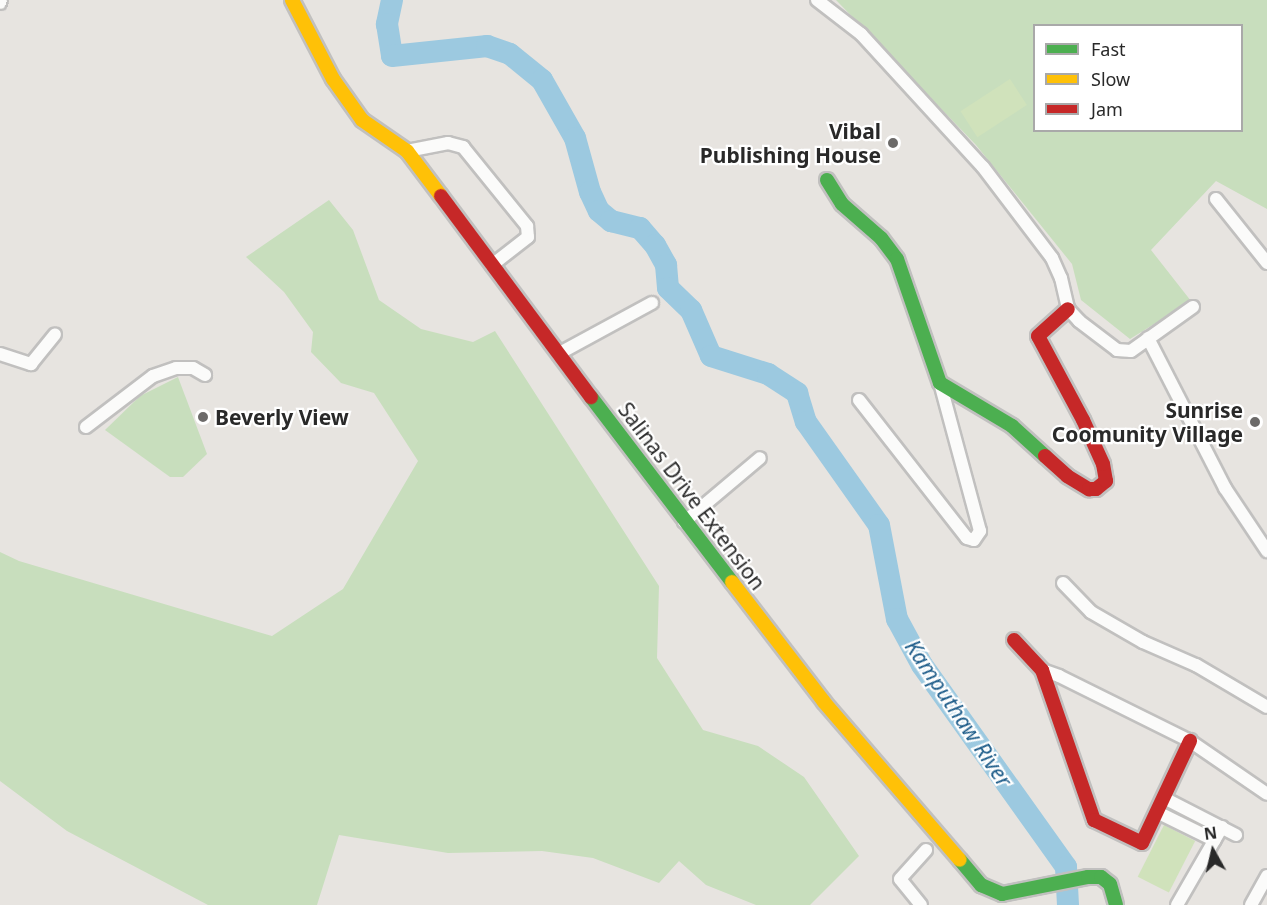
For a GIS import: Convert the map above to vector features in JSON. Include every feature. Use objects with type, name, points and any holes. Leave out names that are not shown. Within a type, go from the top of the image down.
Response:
[{"type":"street","name":"Salinas Drive Extension","points":[[292,0],[333,79],[362,120],[407,151],[684,522],[824,702],[981,885],[1002,894],[1088,877],[1101,877],[1110,884],[1116,905]]},
{"type":"street","points":[[817,0],[861,34],[983,167],[1052,258],[1068,309],[1079,321],[1117,350],[1131,351],[1193,307]]},
{"type":"street","points":[[407,151],[448,143],[463,147],[527,226],[528,237],[492,265]]},
{"type":"street","points":[[827,180],[842,204],[881,238],[897,259],[940,383],[981,531],[974,540],[967,538],[859,400]]},
{"type":"street","points":[[1216,199],[1267,263]]},
{"type":"street","points":[[558,354],[652,303]]},
{"type":"street","points":[[940,383],[1012,426],[1068,476],[1089,489],[1102,486],[1106,481],[1103,464],[1083,420],[1038,336],[1068,309]]},
{"type":"street","points":[[0,354],[32,364],[55,334]]},
{"type":"street","points":[[1148,338],[1225,488],[1267,551]]},
{"type":"street","points":[[86,427],[153,376],[176,368],[193,368],[205,375]]},
{"type":"street","points":[[684,522],[760,458]]},
{"type":"street","points":[[1063,583],[1091,612],[1143,642],[1196,665],[1267,707]]},
{"type":"street","points":[[1014,640],[1042,670],[1094,820],[1142,843],[1190,741]]},
{"type":"street","points":[[1042,670],[1059,676],[1190,741],[1267,794]]},
{"type":"street","points":[[1164,798],[1236,835]]},
{"type":"street","points":[[1157,812],[1215,840]]},
{"type":"street","points":[[1177,905],[1222,827]]},
{"type":"street","points":[[921,905],[900,879],[926,850]]},
{"type":"street","points":[[1251,905],[1267,876]]},
{"type":"green space","points":[[836,0],[1267,0],[1267,209],[1216,181],[1151,250],[1191,301],[1130,339],[1081,300],[1072,264],[976,145]]},
{"type":"green space","points":[[1010,79],[1027,105],[977,137],[961,111]]},
{"type":"green space","points":[[329,200],[353,230],[379,300],[421,329],[473,342],[495,331],[659,586],[657,658],[703,730],[758,746],[804,777],[859,856],[810,905],[756,905],[706,885],[679,861],[659,883],[593,858],[542,851],[448,853],[339,835],[317,905],[208,905],[67,831],[0,781],[0,552],[19,561],[272,636],[343,589],[418,461],[374,393],[341,383],[311,352],[313,332],[284,292],[246,257]]},
{"type":"green space","points":[[178,377],[207,454],[183,477],[170,477],[105,430],[140,396]]},
{"type":"green space","points":[[1164,825],[1195,841],[1169,893],[1138,877]]},
{"type":"waterway","name":"Kamputhaw River","points":[[392,0],[387,24],[392,56],[487,46],[510,54],[542,80],[575,138],[590,192],[599,211],[611,221],[640,228],[655,245],[666,265],[668,288],[691,310],[711,356],[768,374],[797,393],[806,422],[879,525],[897,619],[922,665],[1066,867],[1068,905]]},
{"type":"traffic: fast","points":[[827,180],[842,204],[881,238],[897,259],[940,383],[1012,426],[1045,456]]},
{"type":"traffic: fast","points":[[591,397],[732,582]]},
{"type":"traffic: fast","points":[[960,860],[981,885],[1002,894],[1088,877],[1101,877],[1110,884],[1116,905]]},
{"type":"traffic: slow","points":[[292,0],[333,79],[362,120],[407,151],[441,196]]},
{"type":"traffic: slow","points":[[732,582],[824,702],[960,860]]},
{"type":"traffic: jam","points":[[441,196],[591,397]]},
{"type":"traffic: jam","points":[[1045,456],[1067,476],[1089,489],[1096,489],[1106,481],[1103,464],[1083,420],[1038,336],[1068,309]]},
{"type":"traffic: jam","points":[[1014,640],[1042,670],[1094,820],[1142,843],[1190,741]]},
{"type":"place","name":"Vibal Publishing House","points":[[893,143]]},
{"type":"place","name":"Beverly View","points":[[203,417]]},
{"type":"place","name":"Sunrise Coomunity Village","points":[[1255,422]]}]
